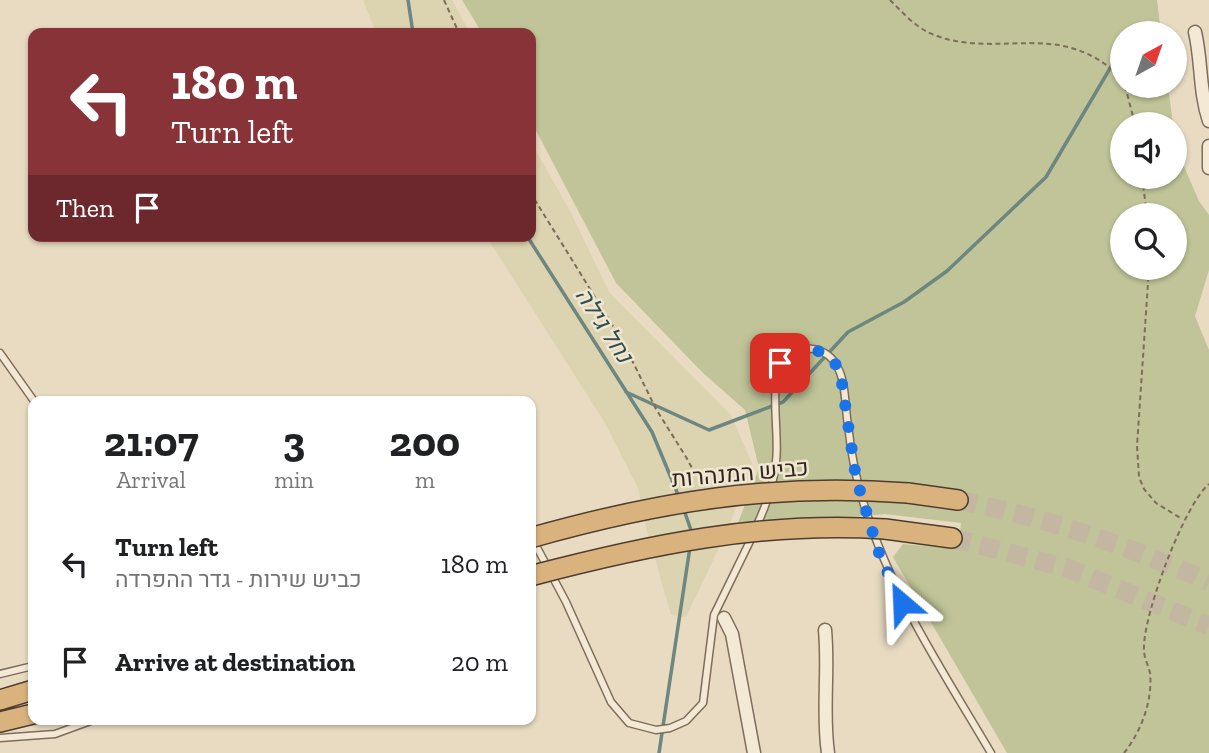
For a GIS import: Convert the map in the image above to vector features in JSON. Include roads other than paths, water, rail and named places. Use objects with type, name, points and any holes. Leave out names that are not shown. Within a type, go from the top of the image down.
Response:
[{"type":"highway","name":"כביש המנהרות","points":[[536,535],[610,516],[725,495],[795,490],[908,493],[958,500]]},
{"type":"highway","points":[[536,574],[628,551],[712,535],[804,527],[885,529],[952,538]]},
{"type":"highway","points":[[0,700],[28,692]]},
{"type":"highway","points":[[0,722],[28,715]]},
{"type":"street","points":[[1195,32],[1202,61],[1202,101],[1209,121]]},
{"type":"street","points":[[1209,146],[1209,168]]},
{"type":"street","points":[[724,618],[732,634],[754,753]]},
{"type":"street","points":[[825,630],[828,666],[824,724],[828,753]]},
{"type":"lane","points":[[536,547],[555,579],[611,702],[622,718],[643,728],[656,730],[670,729],[686,721],[703,703],[714,615],[770,495],[778,431],[776,373],[786,357],[795,351],[804,348],[824,352],[840,370],[856,478],[880,556],[902,603],[991,753]]},
{"type":"lane","points":[[0,353],[30,396]]},
{"type":"lane","points":[[0,674],[28,667]]},
{"type":"lane","points":[[0,738],[55,734],[80,725]]},
{"type":"waterway","name":"נחל גילה","points":[[408,0],[412,28]]},
{"type":"waterway","points":[[626,392],[709,430],[783,402],[848,332],[904,302],[947,271],[1046,177],[1110,68]]},
{"type":"waterway","name":"נחל גילה","points":[[531,242],[652,432],[679,497]]},
{"type":"waterway","points":[[684,510],[692,533]]},
{"type":"waterway","points":[[659,753],[690,547]]},
{"type":"tunnel","points":[[958,500],[1023,515],[1086,534],[1209,582]]},
{"type":"tunnel","points":[[952,538],[1067,568],[1209,626]]}]
